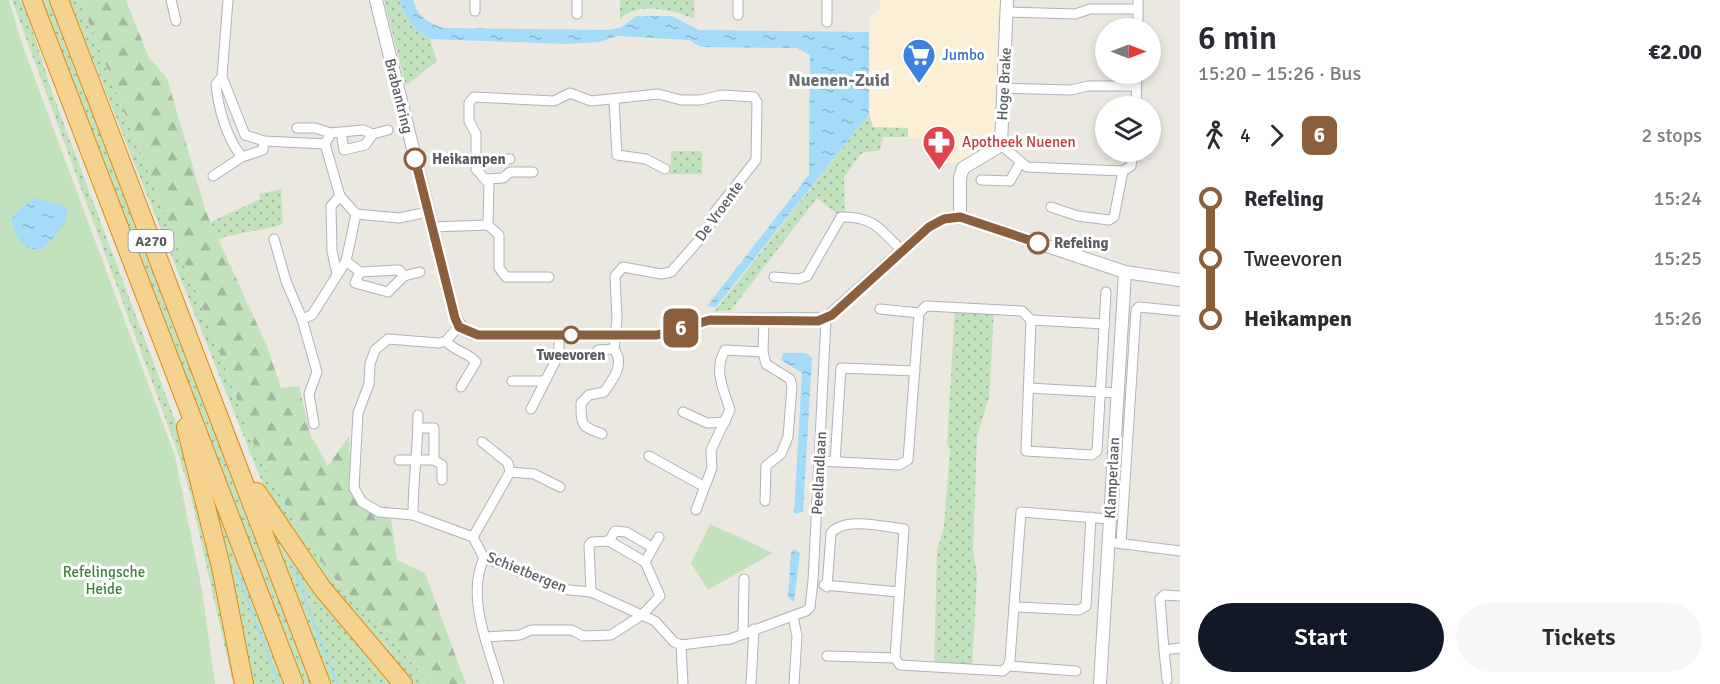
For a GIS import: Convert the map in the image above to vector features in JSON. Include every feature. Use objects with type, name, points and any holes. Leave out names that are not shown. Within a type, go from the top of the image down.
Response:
[{"type":"highway","name":"A270","points":[[32,0],[294,684]]},
{"type":"highway","name":"A270","points":[[59,0],[321,684]]},
{"type":"highway","name":"A270","points":[[173,367],[221,567],[244,684]]},
{"type":"highway","name":"A270","points":[[235,457],[311,573],[404,684]]},
{"type":"street","points":[[171,0],[176,21]]},
{"type":"street","points":[[228,0],[222,77],[245,135],[264,141],[325,144]]},
{"type":"street","name":"Brabantring","points":[[376,0],[459,327]]},
{"type":"street","points":[[475,0],[475,10]]},
{"type":"street","points":[[577,0],[577,14]]},
{"type":"street","points":[[738,0],[738,15]]},
{"type":"street","points":[[827,0],[827,22]]},
{"type":"street","points":[[1007,6],[1075,14],[1090,9],[1138,5]]},
{"type":"street","name":"Hoge Brake","points":[[1001,145],[1007,6]]},
{"type":"street","points":[[222,77],[216,84],[218,97],[234,148],[242,157]]},
{"type":"street","points":[[1003,88],[1071,90],[1088,86],[1136,86],[1136,96]]},
{"type":"street","name":"De Vroente","points":[[474,159],[476,134],[469,120],[469,103],[474,97],[554,101],[570,93],[591,101],[658,94],[681,100],[747,95],[754,97],[757,102],[756,160],[714,213],[708,230],[671,272],[661,274],[630,267],[619,269],[615,276],[617,335]]},
{"type":"street","points":[[614,100],[617,155],[646,159],[665,169]]},
{"type":"street","points":[[297,128],[315,128],[336,132],[363,130],[374,134]]},
{"type":"street","points":[[336,132],[344,150],[365,145],[374,134],[388,130]]},
{"type":"street","points":[[325,144],[336,132]]},
{"type":"street","points":[[213,176],[242,157],[262,150],[264,141]]},
{"type":"street","points":[[325,144],[340,196],[356,214],[399,218],[428,212]]},
{"type":"street","points":[[960,217],[960,178],[963,168],[1001,145],[1027,167],[1123,171],[1131,166],[1132,162]]},
{"type":"street","points":[[510,159],[474,159],[476,169],[489,184],[488,225],[499,236],[499,268],[506,277],[549,277]]},
{"type":"street","points":[[981,180],[1011,181],[1020,163]]},
{"type":"street","points":[[1051,207],[1078,216],[1109,220],[1114,217],[1123,171]]},
{"type":"street","points":[[486,179],[502,178],[510,172],[533,172]]},
{"type":"street","points":[[337,274],[332,251],[331,206],[340,196]]},
{"type":"street","points":[[302,319],[312,315],[346,261],[356,214]]},
{"type":"street","points":[[774,277],[799,279],[807,276],[841,217],[859,216],[872,221],[903,252]]},
{"type":"street","points":[[461,387],[476,362],[466,354],[456,351],[446,341],[459,327],[478,335],[657,335],[710,320],[826,319],[929,227],[944,219],[960,217],[1125,272],[1180,280]]},
{"type":"street","points":[[432,227],[488,225]]},
{"type":"street","points":[[274,238],[286,280],[302,319],[317,372],[309,394],[314,423]]},
{"type":"street","points":[[346,261],[360,272],[399,270],[404,276]]},
{"type":"street","points":[[360,272],[355,283],[388,292],[404,276],[420,272]]},
{"type":"street","name":"Klamperlaan","points":[[1114,543],[1109,519],[1125,272]]},
{"type":"street","points":[[1031,320],[1026,451],[1092,455],[1097,451],[1106,292]]},
{"type":"street","points":[[820,461],[899,465],[908,460],[919,313],[926,306],[1013,310],[1022,311],[1031,320],[1104,324]]},
{"type":"street","name":"Klamperlaan","points":[[1100,684],[1136,310],[1139,307],[1180,311]]},
{"type":"street","points":[[880,309],[919,313]]},
{"type":"street","name":"Peellandlaan","points":[[793,616],[810,607],[813,581],[826,319]]},
{"type":"street","points":[[764,320],[763,352],[766,364],[790,379],[792,386],[788,436],[781,454],[766,466],[765,501]]},
{"type":"street","points":[[531,409],[543,381],[559,354],[559,335]]},
{"type":"street","points":[[602,434],[584,427],[581,423],[581,403],[589,394],[604,392],[614,379],[620,357],[614,349],[617,335]]},
{"type":"street","name":"Schietbergen","points":[[446,341],[439,343],[388,339],[375,350],[370,364],[369,384],[358,413],[354,488],[362,502],[379,512],[413,515],[473,537],[484,558],[569,590],[591,592],[655,621],[681,645]]},
{"type":"street","points":[[598,350],[614,349]]},
{"type":"street","points":[[696,510],[703,486],[712,468],[711,450],[730,410],[718,376],[722,354],[725,350],[763,352]]},
{"type":"street","points":[[835,462],[841,368],[915,371]]},
{"type":"street","points":[[512,381],[543,381]]},
{"type":"street","points":[[1029,388],[1117,393]]},
{"type":"street","points":[[683,412],[707,423],[725,422]]},
{"type":"street","points":[[413,515],[413,468],[418,460],[418,415]]},
{"type":"street","points":[[418,428],[434,429],[434,460]]},
{"type":"street","points":[[482,442],[508,463],[510,472],[534,474],[560,487]]},
{"type":"street","points":[[649,456],[703,486]]},
{"type":"street","points":[[399,460],[434,460],[442,465],[442,480]]},
{"type":"street","name":"Schietbergen","points":[[473,537],[510,472]]},
{"type":"street","points":[[1008,666],[1021,512],[1109,519]]},
{"type":"street","points":[[1014,607],[1078,610],[1086,606],[1091,517]]},
{"type":"street","points":[[827,586],[831,533],[837,526],[848,524],[904,529],[895,658],[900,665],[1002,671],[1008,666],[1076,671]]},
{"type":"street","name":"Schietbergen","points":[[591,592],[589,545],[592,542],[609,541],[615,531],[626,532],[652,547]]},
{"type":"street","points":[[645,562],[659,537]]},
{"type":"street","points":[[485,637],[520,635],[531,630],[572,630],[583,636],[611,635],[642,615],[660,596],[660,592],[645,562],[609,541]]},
{"type":"street","points":[[1114,543],[1180,550]]},
{"type":"street","points":[[484,558],[479,569],[478,609],[499,684]]},
{"type":"street","points":[[743,634],[744,579]]},
{"type":"street","points":[[813,581],[827,586],[899,592]]},
{"type":"street","points":[[1167,680],[1160,599],[1164,595],[1180,597]]},
{"type":"street","points":[[683,684],[681,645],[730,639],[793,616],[797,636],[794,684]]},
{"type":"street","points":[[751,684],[754,629]]},
{"type":"street","points":[[1164,650],[1180,648]]},
{"type":"street","points":[[827,656],[895,658]]},
{"type":"shaded area","points":[[880,0],[1000,0],[997,142],[963,163],[946,163],[946,139],[883,137],[873,127],[869,114],[869,32],[870,17],[880,8]]},
{"type":"green space","name":"Refelingsche Heide","points":[[0,0],[9,0],[22,44],[175,456],[202,590],[215,684],[0,684]]},
{"type":"green space","points":[[12,0],[23,0],[53,95],[187,452],[195,479],[237,684],[233,684],[190,493],[178,453]]},
{"type":"green space","points":[[36,0],[54,0],[317,684],[299,684]]},
{"type":"green space","points":[[69,0],[80,0],[209,324],[257,453],[301,533],[328,571],[431,684],[411,684],[351,615],[264,487]]},
{"type":"green space","points":[[80,0],[126,0],[149,58],[167,78],[206,212],[266,344],[281,388],[299,386],[310,434],[328,466],[349,436],[351,490],[373,513],[391,519],[397,560],[425,573],[466,684],[431,684],[328,571],[301,533],[257,453],[209,324]]},
{"type":"green space","points":[[384,0],[399,0],[411,23],[430,39],[437,61],[406,86]]},
{"type":"green space","points":[[620,0],[694,0],[694,19],[666,10],[646,9],[627,13],[620,19]]},
{"type":"green space","points":[[869,114],[873,127],[908,128],[908,137],[883,137],[880,150],[862,153],[844,177],[845,212],[841,217],[817,198],[731,310],[714,312]]},
{"type":"green space","points":[[671,151],[702,151],[702,174],[670,174]]},
{"type":"green space","points":[[281,189],[283,224],[218,239],[211,222],[260,199],[259,194]]},
{"type":"green space","points":[[955,307],[994,309],[989,398],[977,436],[973,551],[977,575],[972,670],[934,667],[937,551],[944,526],[950,450],[947,444]]},
{"type":"green space","points":[[200,459],[285,684],[249,684]]},
{"type":"green space","points":[[266,514],[398,684],[330,684]]},
{"type":"green space","points":[[710,524],[773,553],[708,590],[691,563]]},
{"type":"water","points":[[399,0],[413,0],[424,18],[443,28],[608,30],[620,28],[637,16],[672,16],[699,30],[869,32],[869,114],[716,307],[707,306],[809,175],[810,55],[797,48],[701,47],[689,40],[617,36],[600,42],[566,44],[430,39],[411,23]]},
{"type":"water","points":[[35,198],[67,207],[63,225],[40,250],[20,241],[11,220],[18,211]]},
{"type":"water","points":[[783,353],[806,353],[812,358],[803,512],[794,514],[802,373],[781,360]]},
{"type":"water","points":[[794,549],[800,553],[794,602],[788,597],[791,552]]},
{"type":"waterway","points":[[292,564],[337,684]]},
{"type":"waterway","points":[[236,570],[279,684]]},
{"type":"bus line","name":"6","points":[[415,159],[455,318],[459,327],[478,335],[657,335],[710,320],[818,321],[832,315],[929,227],[944,219],[960,217],[969,219],[1038,243]]},
{"type":"place","name":"Jumbo","points":[[919,84]]},
{"type":"place","name":"Heikampen","points":[[415,159]]},
{"type":"place","name":"Apotheek Nuenen","points":[[939,171]]},
{"type":"place","name":"Refeling","points":[[1038,243]]},
{"type":"place","name":"Tweevoren","points":[[571,335]]},
{"type":"district","name":"Nuenen-Zuid","points":[[839,80]]}]
